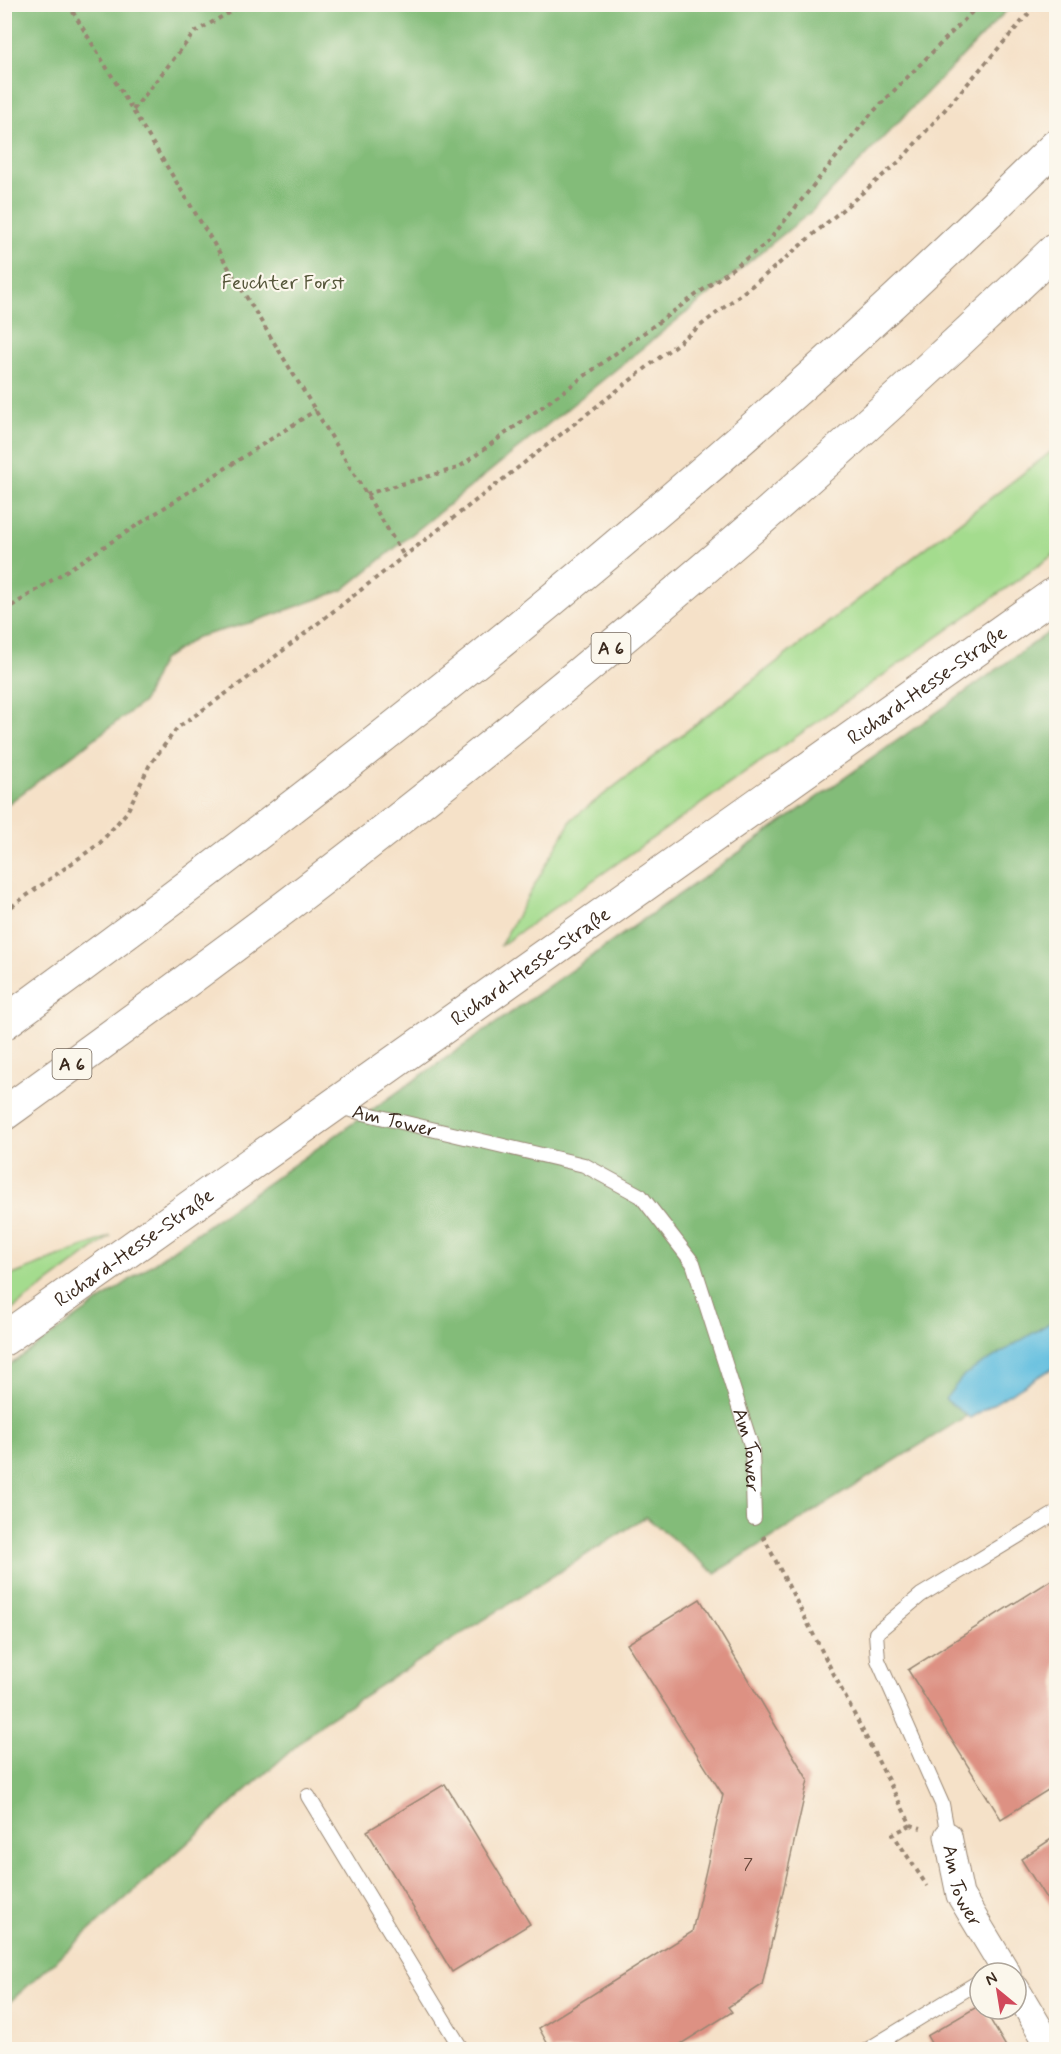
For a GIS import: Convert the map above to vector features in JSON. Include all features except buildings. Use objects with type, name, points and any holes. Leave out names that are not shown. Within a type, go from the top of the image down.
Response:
[{"type":"main road","points":[[4,1023],[251,841],[519,630],[814,375],[1056,146]]},
{"type":"main road","name":"A 6","points":[[4,1114],[251,933],[397,821],[594,662],[865,429],[1056,249]]},
{"type":"main road","name":"Richard-Hesse-Straße","points":[[4,1339],[1056,593]]},
{"type":"street","name":"Am Tower","points":[[948,1836],[960,1895],[997,1961]]},
{"type":"street","name":"Am Tower","points":[[1028,2011],[1053,2049]]},
{"type":"lane","name":"Am Tower","points":[[333,1106],[584,1165],[641,1196],[693,1263],[752,1448],[754,1518]]},
{"type":"lane","points":[[948,1836],[942,1804],[878,1660],[876,1633],[921,1595],[1056,1513]]},
{"type":"lane","points":[[308,1796],[462,2049]]},
{"type":"lane","points":[[867,2049],[968,1988]]},
{"type":"path","points":[[68,4],[404,556]]},
{"type":"path","points":[[133,110],[195,32],[244,4]]},
{"type":"path","points":[[366,494],[458,468],[766,244],[871,114],[980,4]]},
{"type":"path","points":[[4,912],[100,843],[127,812],[149,766],[177,728],[245,680],[764,277],[901,160],[1037,4]]},
{"type":"path","points":[[4,611],[316,410]]},
{"type":"path","name":"Am Tower","points":[[754,1518],[911,1825],[948,1836]]},
{"type":"green space","name":"Feuchter Forst","points":[[5,4],[1012,5],[812,211],[343,590],[253,622],[197,637],[162,660],[143,702],[5,806]]},
{"type":"green space","points":[[1056,448],[1056,553],[500,946],[572,819]]},
{"type":"green space","points":[[1056,627],[1056,1360],[715,1573],[646,1517],[324,1721],[5,2006],[4,1369],[794,814]]},
{"type":"green space","points":[[111,1236],[5,1315],[5,1278]]},
{"type":"water","points":[[1056,1319],[1056,1366],[970,1418],[945,1399],[964,1375]]}]
